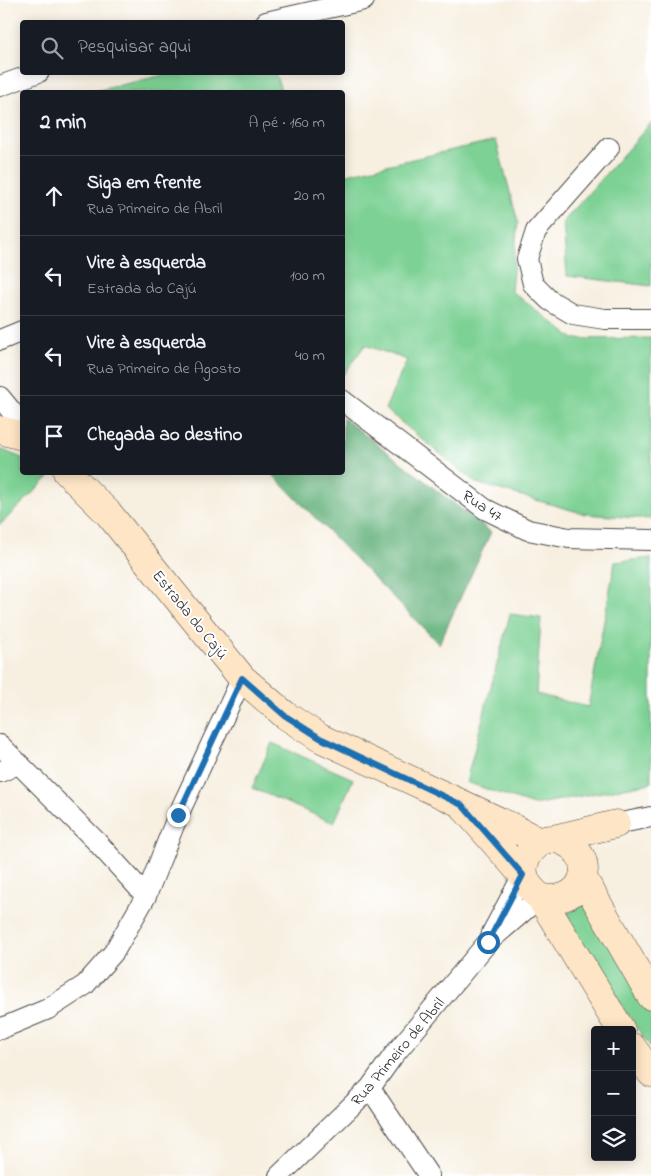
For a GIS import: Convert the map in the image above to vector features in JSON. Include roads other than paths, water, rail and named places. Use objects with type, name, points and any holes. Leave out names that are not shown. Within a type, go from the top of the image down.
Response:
[{"type":"main road","points":[[0,430],[20,435]]},
{"type":"main road","name":"Estrada do Cajú","points":[[70,475],[109,514],[242,678],[284,715],[320,738],[462,805],[546,840],[570,844],[651,996]]},
{"type":"main road","name":"Estrada do Cajú","points":[[462,805],[523,875],[529,888],[540,898],[619,1026]]},
{"type":"main road","points":[[523,875],[526,856],[546,840],[616,824]]},
{"type":"main road","points":[[540,898],[561,900],[571,895],[583,868],[616,824]]},
{"type":"main road","points":[[636,1052],[651,1073]]},
{"type":"street","points":[[275,20],[364,0]]},
{"type":"street","points":[[0,86],[31,75]]},
{"type":"street","points":[[609,148],[536,231],[527,259],[533,284],[549,300],[573,314],[605,319],[651,319]]},
{"type":"street","points":[[0,340],[20,332]]},
{"type":"street","points":[[0,397],[20,422]]},
{"type":"street","name":"Rua 47","points":[[345,402],[485,509],[528,530],[569,538],[651,540]]},
{"type":"street","points":[[0,1029],[48,1009],[85,985],[114,952],[146,896],[178,815],[242,678]]},
{"type":"street","points":[[0,745],[96,841],[146,896]]},
{"type":"street","points":[[0,772],[18,764]]},
{"type":"street","points":[[616,824],[651,817]]},
{"type":"street","name":"Rua Primeiro de Abril","points":[[488,942],[523,875]]},
{"type":"street","name":"Rua Primeiro de Abril","points":[[279,1176],[370,1088],[399,1049],[488,942],[540,898]]},
{"type":"street","points":[[370,1088],[429,1176]]}]
